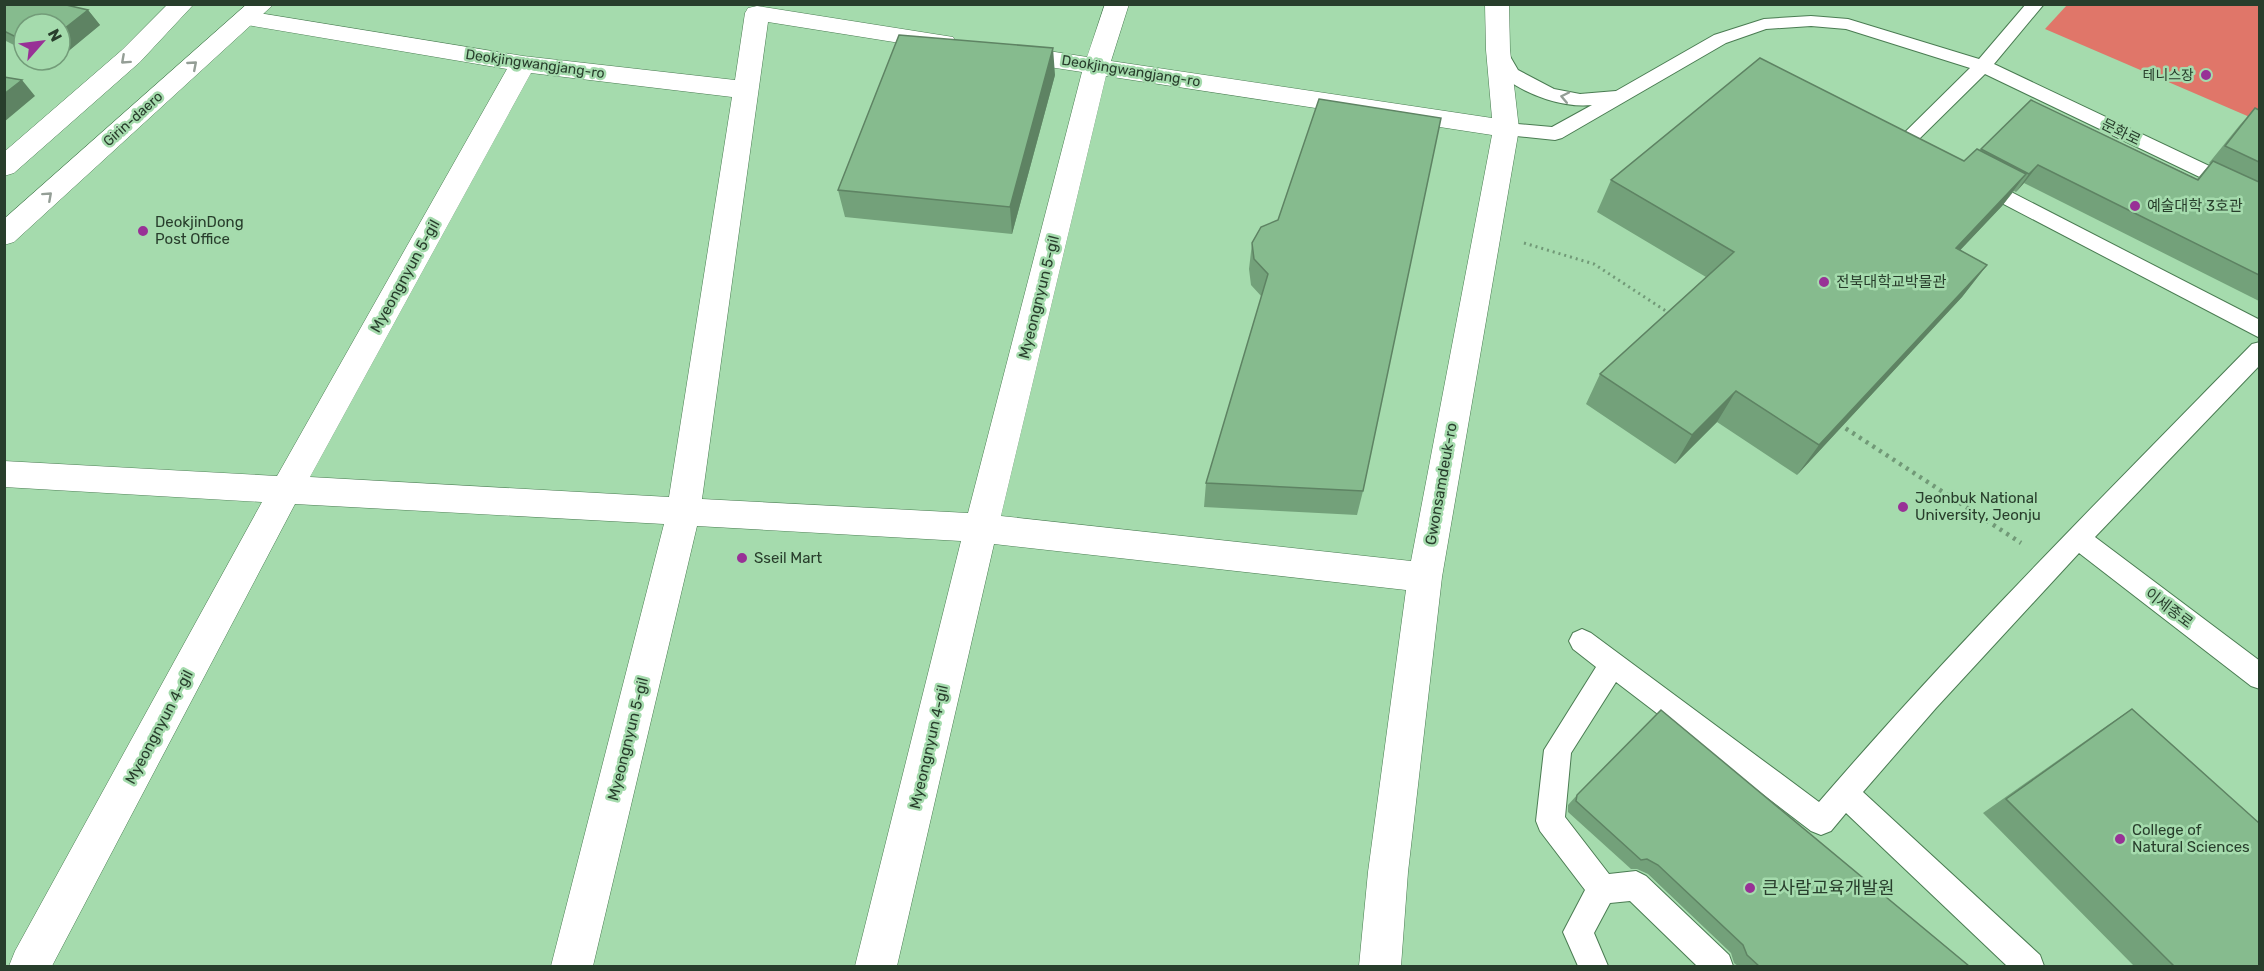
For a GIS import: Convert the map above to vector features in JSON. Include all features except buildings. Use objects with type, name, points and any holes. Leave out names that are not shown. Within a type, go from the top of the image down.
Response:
[{"type":"street","points":[[4,166],[130,56],[182,4]]},
{"type":"street","name":"Myeongnyun 5-gil","points":[[981,528],[1096,66],[1117,4]]},
{"type":"street","name":"Gwonsamdeuk-ro","points":[[1380,966],[1388,872],[1425,577],[1506,129],[1498,50],[1497,4]]},
{"type":"street","name":"Deokjingwangjang-ro","points":[[248,8],[523,64],[746,90],[760,9],[976,47],[1506,129]]},
{"type":"street","name":"Girin-daero","points":[[4,235],[248,8]]},
{"type":"street","name":"Myeongnyun 5-gil","points":[[287,488],[523,64]]},
{"type":"street","name":"Myeongnyun 5-gil","points":[[572,966],[684,511],[746,90]]},
{"type":"street","points":[[4,474],[981,528],[1425,577]]},
{"type":"street","name":"Myeongnyun 4-gil","points":[[30,966],[287,488]]},
{"type":"street","name":"Myeongnyun 4-gil","points":[[876,966],[981,528]]},
{"type":"lane","points":[[1935,160],[1903,144],[1983,66],[2036,4]]},
{"type":"lane","name":"문화로","points":[[1506,129],[1555,134],[1720,39],[1764,24],[1811,21],[1848,24],[1983,66],[2259,199]]},
{"type":"lane","points":[[1498,50],[1511,74],[1549,94],[1580,100],[1623,94]]},
{"type":"lane","points":[[1966,176],[2259,330]]},
{"type":"lane","points":[[1582,641],[1821,821],[1886,743],[2259,350]]},
{"type":"lane","name":"이세종로","points":[[2079,539],[2259,677]]},
{"type":"lane","points":[[1602,889],[1550,821],[1558,750],[1613,664]]},
{"type":"lane","points":[[1844,793],[2029,966]]},
{"type":"lane","points":[[1602,889],[1636,886],[1718,966]]},
{"type":"lane","points":[[1593,966],[1578,932],[1602,889]]},
{"type":"path","points":[[1517,241],[1594,264],[1674,316]]},
{"type":"path","points":[[1832,420],[2021,543]]},
{"type":"shaded area","name":"테니스장","points":[[2067,5],[2259,5],[2259,121],[2045,29]]},
{"type":"place","name":"테니스장","points":[[2206,75]]},
{"type":"place","name":"예술대학 3호관","points":[[2135,206]]},
{"type":"place","name":"DeokjinDong Post Office","points":[[143,231]]},
{"type":"place","name":"전북대학교박물관","points":[[1824,282]]},
{"type":"place","name":"Jeonbuk National University, Jeonju","points":[[1903,507]]},
{"type":"place","name":"Sseil Mart","points":[[742,558]]},
{"type":"place","name":"College of Natural Sciences","points":[[2120,839]]},
{"type":"place","name":"큰사람교육개발원","points":[[1750,888]]}]
